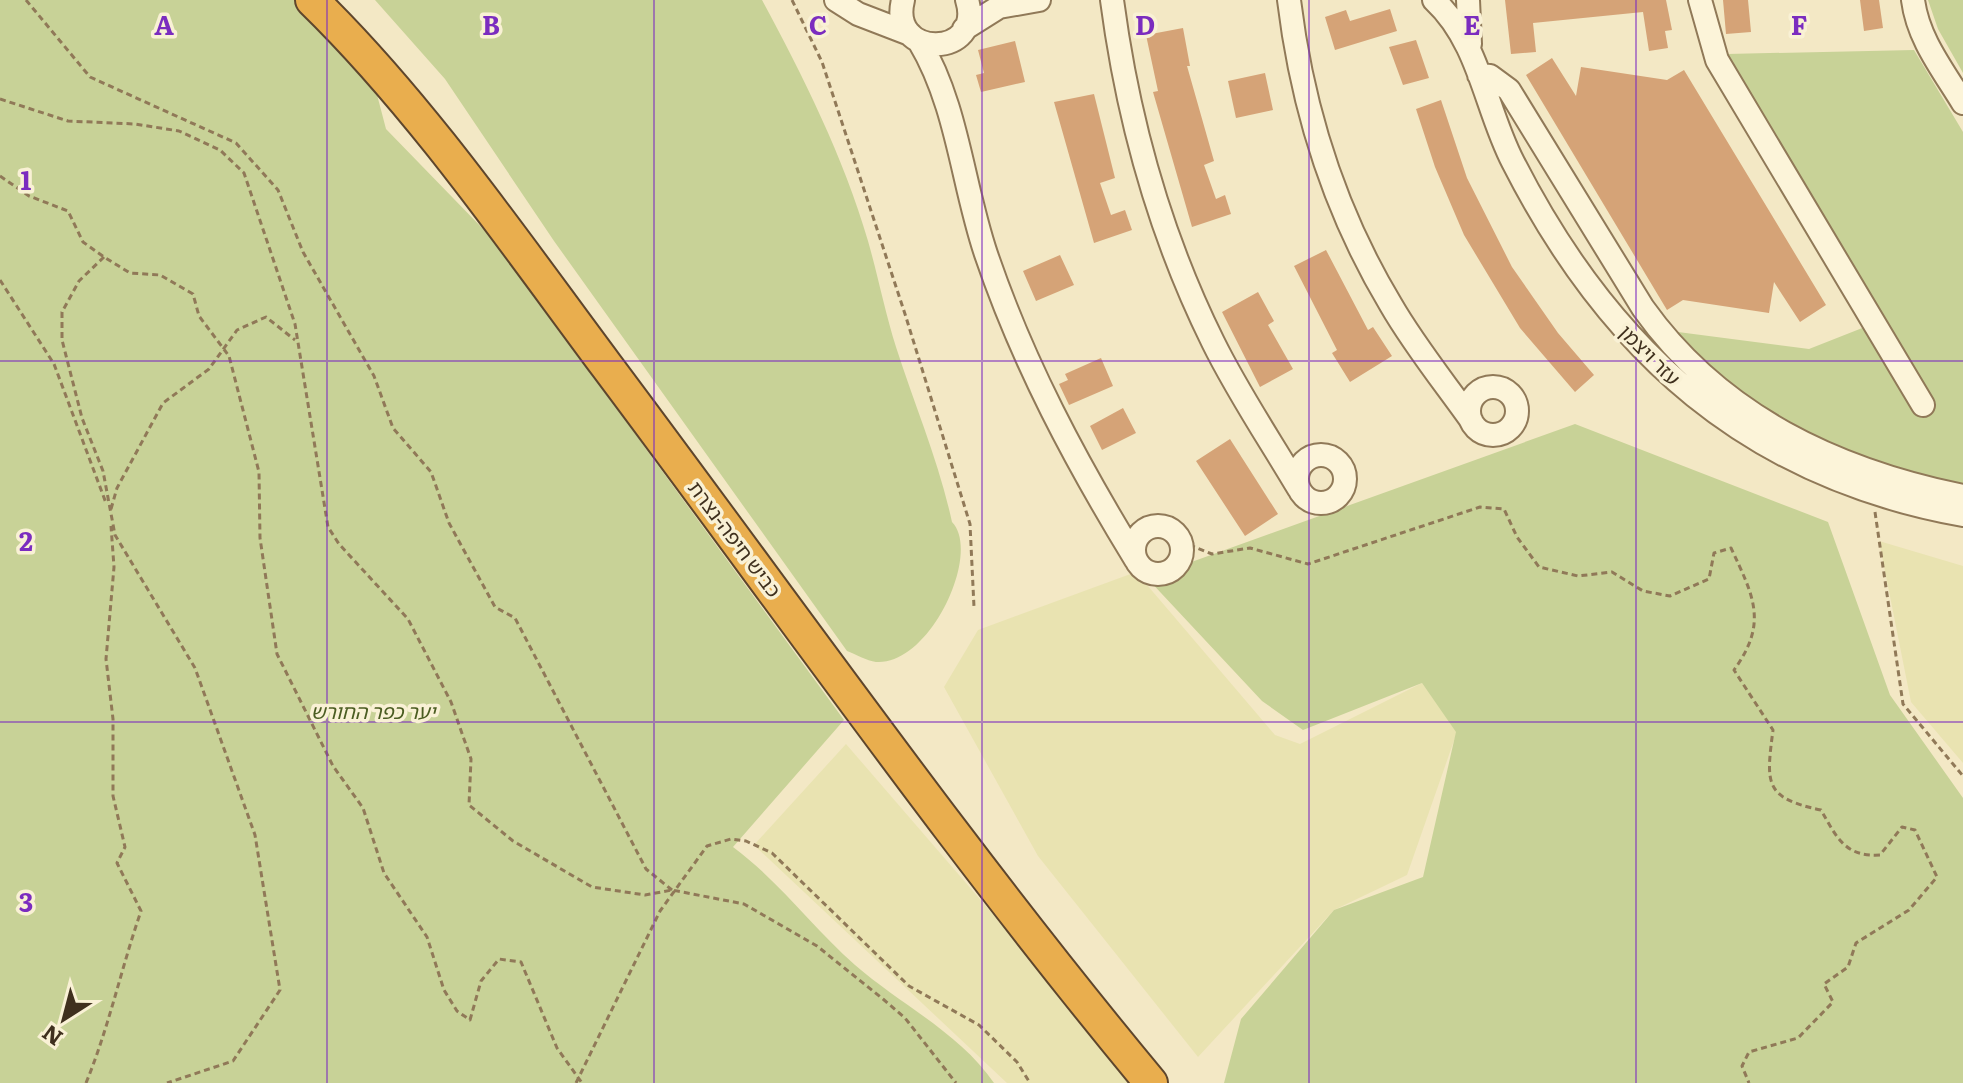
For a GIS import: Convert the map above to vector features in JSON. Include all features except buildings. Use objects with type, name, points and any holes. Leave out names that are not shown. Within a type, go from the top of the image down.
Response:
[{"type":"highway","name":"כביש חיפה-נצרת","points":[[312,0],[346,33],[483,200],[1011,911],[1151,1083]]},
{"type":"street","points":[[836,0],[867,9],[901,0],[902,19],[939,74],[980,237],[1016,338],[1057,423],[1104,507],[1136,560],[1151,574],[1166,573],[1180,560],[1180,541],[1166,528],[1146,529],[1126,525],[1104,507]]},
{"type":"street","points":[[836,0],[935,45],[960,34],[987,13],[1030,1]]},
{"type":"street","points":[[951,118],[948,56],[969,19],[967,0]]},
{"type":"street","points":[[999,0],[1030,1]]},
{"type":"street","points":[[1112,0],[1126,96],[1163,228],[1214,345],[1265,434],[1299,489],[1308,500],[1322,504],[1335,499],[1343,489],[1345,477],[1340,464],[1323,455],[1293,457],[1282,452],[1265,434]]},
{"type":"street","points":[[1289,0],[1309,108],[1338,198],[1391,306],[1446,385],[1471,420],[1480,431],[1494,435],[1507,431],[1517,414],[1512,396],[1502,388],[1489,387],[1476,394],[1470,406],[1471,420]]},
{"type":"street","points":[[1434,0],[1458,27],[1470,49]]},
{"type":"street","points":[[1468,0],[1470,49]]},
{"type":"street","points":[[1700,0],[1708,37],[1724,73],[1923,405]]},
{"type":"street","points":[[1913,0],[1916,20],[1927,45],[1963,103]]},
{"type":"street","name":"עזר ויצמן","points":[[1470,49],[1511,159],[1538,208],[1598,298],[1637,344],[1718,415],[1765,446],[1817,474],[1872,494],[1963,515]]},
{"type":"street","points":[[1479,75],[1490,76],[1509,90],[1643,308],[1662,334],[1714,386],[1761,420],[1825,456],[1912,486],[1963,496]]},
{"type":"street","points":[[1446,385],[1476,394]]},
{"type":"street","points":[[1299,489],[1297,475],[1310,458]]},
{"type":"street","points":[[1136,560],[1134,546],[1146,529]]},
{"type":"path","points":[[26,0],[90,77],[236,143],[278,190],[303,252],[374,376],[393,428],[431,472],[449,523],[495,607],[515,618],[646,869],[672,890]]},
{"type":"path","points":[[792,0],[822,62],[970,524],[974,607]]},
{"type":"path","points":[[0,99],[68,121],[135,124],[179,131],[220,150],[244,173],[298,342],[328,527],[339,544],[408,619],[451,702],[471,759],[469,805],[513,841],[592,887],[645,895],[672,890],[744,904],[817,946],[905,1018],[956,1083]]},
{"type":"path","points":[[0,176],[29,196],[68,211],[83,242],[130,273],[160,275],[193,294],[199,316],[229,356],[259,472],[260,538],[277,654],[333,766],[363,808],[384,873],[427,937],[444,990],[457,1011],[470,1020],[481,981],[499,959],[521,962],[557,1048],[582,1083]]},
{"type":"path","points":[[104,257],[79,281],[62,312],[62,340],[82,418],[103,471],[115,535],[195,668],[255,835],[280,990],[233,1061],[167,1083]]},
{"type":"path","points":[[0,280],[54,364],[110,512],[114,567],[106,659],[113,719],[113,796],[125,847],[117,863],[141,911],[120,972],[107,1034],[86,1083]]},
{"type":"path","points":[[110,512],[117,488],[163,403],[209,369],[237,330],[266,317],[298,342]]},
{"type":"path","points":[[1872,494],[1903,704],[1963,776]]},
{"type":"path","points":[[1180,541],[1212,554],[1250,548],[1308,564],[1480,507],[1504,509],[1517,537],[1539,567],[1578,576],[1612,572],[1643,591],[1670,596],[1709,579],[1714,553],[1731,548],[1748,585],[1757,620],[1751,647],[1734,670],[1773,730],[1769,763],[1772,787],[1787,803],[1821,810],[1838,840],[1861,856],[1880,855],[1902,827],[1915,830],[1937,877],[1909,910],[1856,943],[1848,967],[1824,984],[1833,1002],[1798,1038],[1749,1052],[1742,1066],[1749,1083]]},
{"type":"path","points":[[576,1083],[672,890],[707,846],[731,839],[746,841],[772,853],[909,986],[979,1025],[1017,1062],[1030,1083]]},
{"type":"shaded area","points":[[1879,541],[1963,566],[1963,763],[1911,702]]},
{"type":"shaded area","points":[[1136,572],[1275,735],[1300,744],[1422,683],[1457,732],[1407,875],[1334,910],[1198,1057],[1038,856],[944,687],[978,630]]},
{"type":"shaded area","points":[[846,744],[1135,1083],[1007,1083],[754,845]]},
{"type":"green space","name":"יער כפר החורש","points":[[0,0],[297,0],[375,87],[386,129],[521,268],[646,449],[844,720],[733,847],[765,874],[855,965],[947,1034],[994,1083],[0,1083]]},
{"type":"green space","points":[[375,0],[762,0],[807,88],[847,179],[868,241],[896,347],[934,456],[952,522],[960,537],[960,558],[946,605],[932,628],[915,646],[896,658],[876,662],[847,651],[554,241],[445,79]]},
{"type":"green space","points":[[1928,0],[1963,0],[1963,73],[1938,29]]},
{"type":"green space","points":[[1914,50],[1963,132],[1963,487],[1880,462],[1807,433],[1741,392],[1709,365],[1678,332],[1809,349],[1880,321],[1744,89],[1727,54]]},
{"type":"green space","points":[[1575,424],[1828,522],[1890,695],[1963,798],[1963,1083],[1224,1083],[1241,1019],[1334,910],[1423,877],[1456,732],[1422,683],[1303,730],[1262,701],[1147,578]]}]
